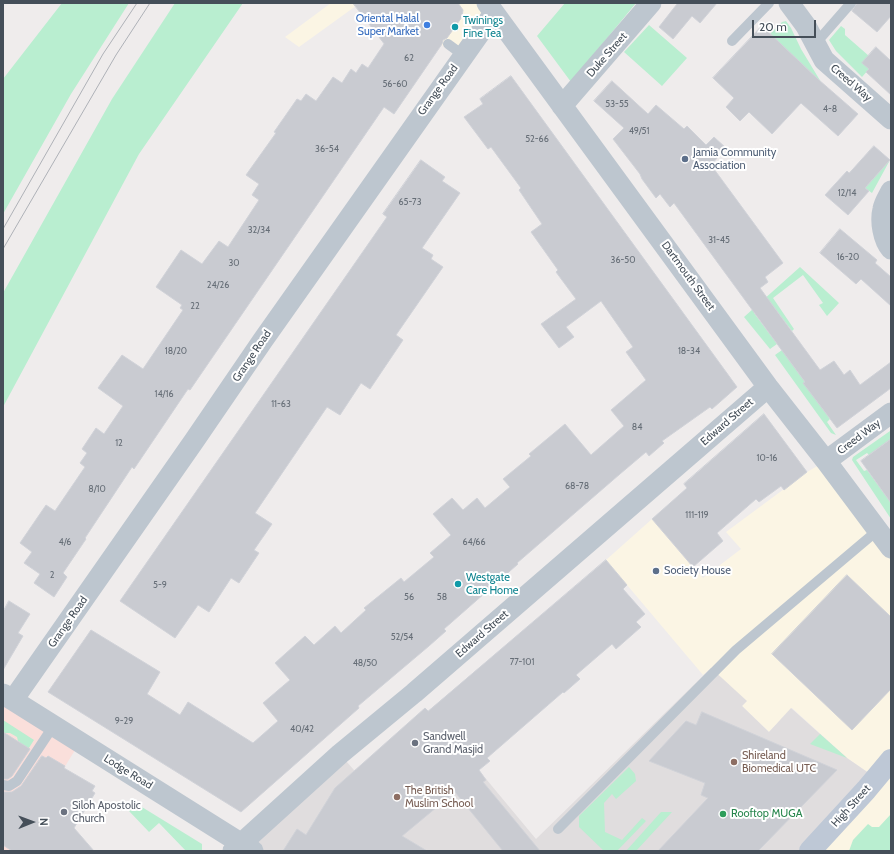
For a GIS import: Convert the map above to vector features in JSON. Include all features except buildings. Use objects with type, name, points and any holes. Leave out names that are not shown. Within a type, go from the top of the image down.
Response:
[{"type":"street","name":"Duke Street","points":[[562,106],[651,3]]},
{"type":"street","name":"Creed Way","points":[[789,3],[793,6],[806,26],[824,60],[891,119]]},
{"type":"street","name":"Dartmouth Street","points":[[490,6],[768,387],[886,538]]},
{"type":"street","name":"Grange Road","points":[[8,697],[190,448],[456,50],[490,6]]},
{"type":"street","points":[[891,191],[883,208],[882,221],[884,234],[891,249]]},
{"type":"street","name":"Edward Street","points":[[243,848],[340,754],[419,688],[768,387]]},
{"type":"street","name":"Creed Way","points":[[826,461],[891,413]]},
{"type":"street","name":"Lodge Road","points":[[8,697],[54,725],[243,848]]},
{"type":"street","name":"High Street","points":[[810,851],[866,790],[891,760]]},
{"type":"lane","points":[[732,42],[769,3]]},
{"type":"lane","points":[[816,44],[851,3]]},
{"type":"lane","points":[[558,828],[736,650],[886,538]]},
{"type":"lane","points":[[3,785],[9,786],[17,781],[54,725]]},
{"type":"shaded area","points":[[331,3],[360,3],[299,47],[285,37]]},
{"type":"shaded area","points":[[424,3],[487,3],[461,59],[444,47],[424,26]]},
{"type":"shaded area","points":[[826,461],[882,535],[891,528],[891,851],[810,851],[876,778],[847,758],[792,708],[769,732],[742,706],[746,701],[711,668],[703,675],[606,560],[652,519],[703,578],[741,549],[726,532],[807,472]]},
{"type":"shaded area","points":[[711,668],[747,701],[742,706],[769,732],[791,708],[847,758],[876,778],[810,851],[254,851],[242,844],[340,754],[367,785],[452,738],[536,839]]},
{"type":"shaded area","points":[[3,694],[80,742],[13,851],[3,851]]},
{"type":"green space","points":[[62,3],[129,3],[71,94],[3,214],[3,79]]},
{"type":"green space","points":[[175,3],[243,3],[139,154],[3,407],[3,293],[112,99]]},
{"type":"green space","points":[[565,3],[636,3],[571,82],[537,36]]},
{"type":"green space","points":[[786,21],[821,82],[770,34],[782,22]]},
{"type":"green space","points":[[649,25],[687,58],[662,86],[624,52]]},
{"type":"green space","points":[[841,26],[845,29],[845,35],[869,56],[869,69],[862,77],[836,51],[829,40]]},
{"type":"green space","points":[[890,160],[872,193],[865,188]]},
{"type":"green space","points":[[800,267],[839,303],[827,316],[819,305],[823,303],[803,275],[773,298],[794,329],[792,331],[770,302],[754,313],[777,344],[770,349],[744,317]]},
{"type":"green space","points":[[782,350],[830,419],[827,422],[836,435],[831,433],[775,355]]},
{"type":"green space","points":[[890,431],[891,439],[869,455],[867,453],[856,460],[864,471],[867,470],[891,503],[891,519],[852,460],[853,457]]},
{"type":"green space","points":[[3,720],[34,740],[27,751],[18,746],[20,742],[18,741],[17,737],[10,733],[3,732]]},
{"type":"green space","points":[[820,734],[847,758],[810,744]]},
{"type":"green space","points":[[629,767],[635,774],[636,781],[616,799],[612,794],[604,803],[605,832],[622,840],[642,818],[646,821],[617,851],[604,851],[579,827],[579,816]]},
{"type":"green space","points":[[137,804],[202,844],[202,851],[186,851],[159,823],[149,832],[129,811]]},
{"type":"green space","points":[[661,812],[672,812],[636,851],[626,851]]},
{"type":"green space","points":[[891,814],[891,851],[849,851],[853,840],[868,824],[872,827],[879,827]]},
{"type":"tram line","points":[[3,229],[103,54],[137,3]]},
{"type":"tram line","points":[[3,249],[116,55],[150,3]]},
{"type":"place","name":"Oriental Halal Super Market","points":[[427,25]]},
{"type":"place","name":"Twinings Fine Tea","points":[[455,27]]},
{"type":"place","name":"Jamia Community Association","points":[[685,159]]},
{"type":"place","name":"Society House","points":[[656,571]]},
{"type":"place","name":"Westgate Care Home","points":[[458,584]]},
{"type":"place","name":"Sandwell Grand Masjid","points":[[415,743]]},
{"type":"place","name":"Shireland Biomedical UTC","points":[[734,762]]},
{"type":"place","name":"The British Muslim School","points":[[397,797]]},
{"type":"place","name":"Siloh Apostolic Church","points":[[64,812]]},
{"type":"place","name":"Rooftop MUGA","points":[[723,814]]}]
